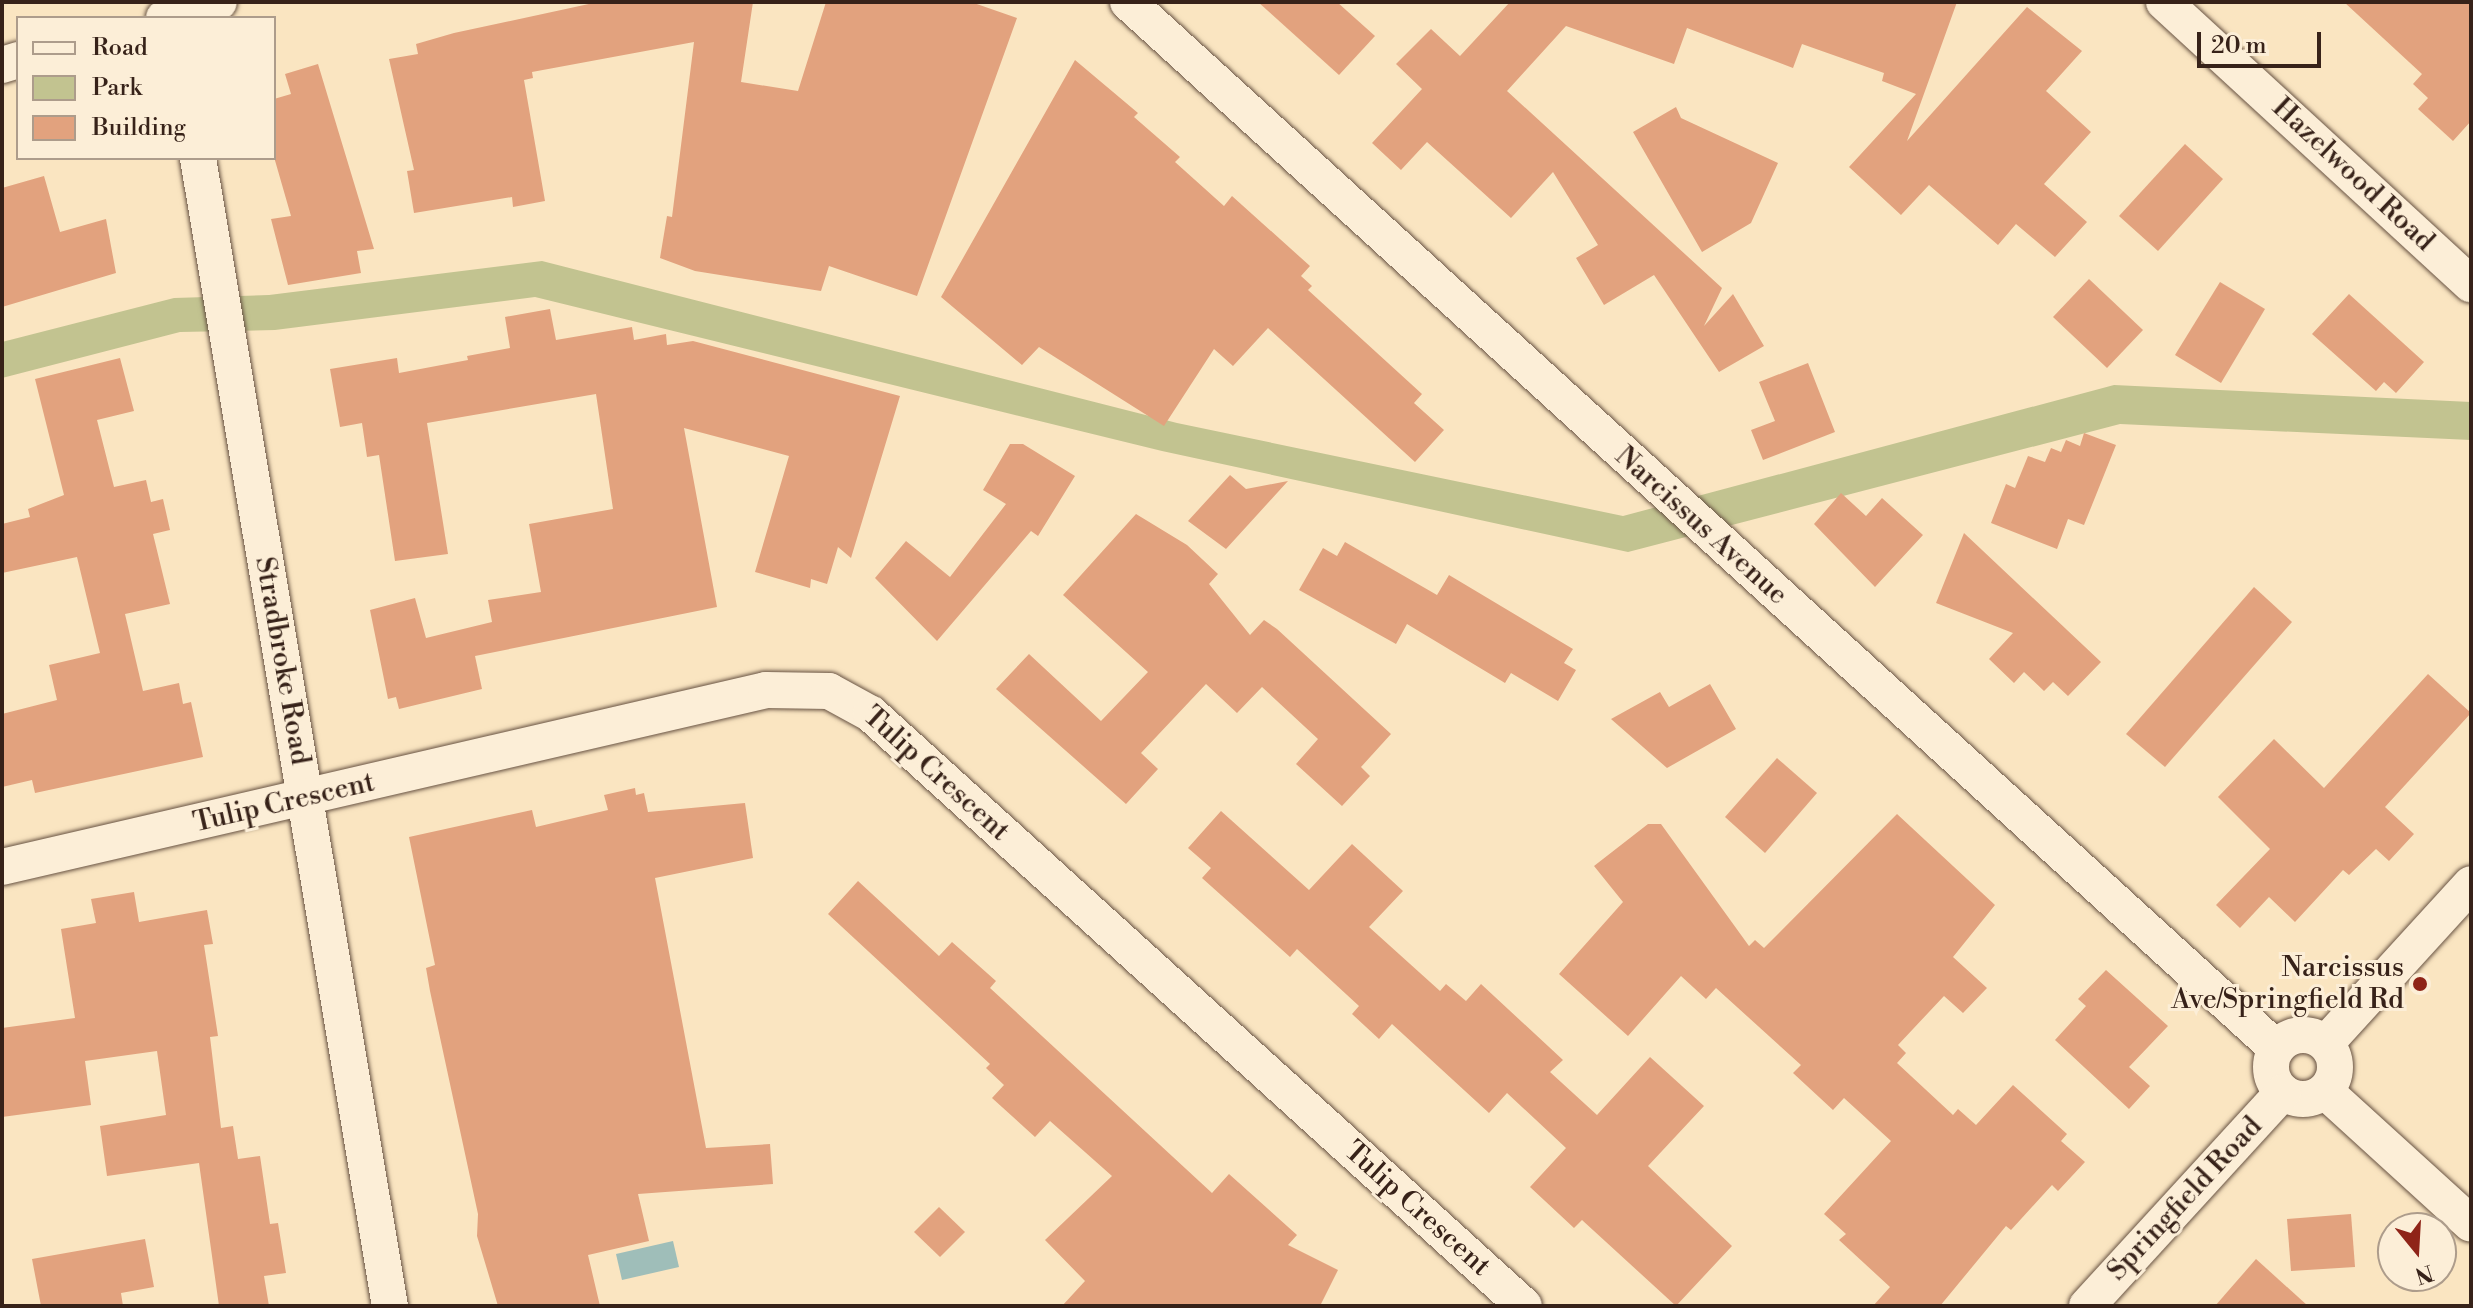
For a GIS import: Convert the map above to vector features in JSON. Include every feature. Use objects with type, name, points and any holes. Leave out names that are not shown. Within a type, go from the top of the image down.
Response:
[{"type":"street","points":[[175,16],[219,2]]},
{"type":"street","name":"Narcissus Avenue","points":[[1128,2],[2276,1048]]},
{"type":"street","name":"Hazelwood Road","points":[[2164,2],[2471,284]]},
{"type":"street","name":"Stradbroke Road","points":[[198,160],[390,1306]]},
{"type":"street","name":"Tulip Crescent","points":[[2,867],[766,690],[809,688],[843,695],[1524,1306]]},
{"type":"street","points":[[2326,1043],[2471,884]]},
{"type":"street","points":[[2302,1034],[2326,1043],[2336,1067],[2325,1091],[2303,1100],[2283,1092],[2270,1071],[2276,1048],[2302,1034]]},
{"type":"street","points":[[2325,1091],[2471,1224]]},
{"type":"street","name":"Springfield Road","points":[[2087,1306],[2283,1092]]},
{"type":"green space","points":[[542,261],[1177,423],[1623,516],[2114,385],[2471,402],[2471,440],[2120,424],[1628,552],[1162,451],[535,297],[275,330],[180,332],[2,378],[2,342],[174,298],[269,295]]},
{"type":"water","points":[[673,1241],[679,1267],[622,1280],[616,1254]]},
{"type":"building","points":[[598,2],[753,2],[741,82],[798,91],[826,2],[971,2],[1017,18],[917,296],[829,266],[821,291],[695,271],[660,258],[667,216],[672,217],[694,42],[532,72],[533,78],[524,80],[545,201],[513,207],[512,197],[414,213],[407,171],[414,170],[389,59],[418,54],[416,44],[454,33]]},
{"type":"building","points":[[1258,2],[1337,2],[1375,36],[1339,75]]},
{"type":"building","points":[[1510,2],[1957,2],[1907,141],[2027,7],[2082,51],[2046,91],[2091,132],[2044,184],[2087,222],[2055,257],[2016,224],[1998,245],[1929,185],[1901,215],[1849,167],[1916,94],[1882,81],[1884,73],[1802,44],[1793,68],[1687,28],[1674,64],[1566,26],[1507,91],[1722,288],[1704,326],[1733,294],[1764,346],[1719,372],[1654,275],[1604,305],[1576,258],[1598,245],[1553,172],[1511,218],[1427,142],[1401,170],[1372,143],[1422,89],[1396,64],[1431,29],[1460,56]]},
{"type":"building","points":[[2344,2],[2471,2],[2471,121],[2453,141],[2418,109],[2428,98],[2413,84],[2422,74]]},
{"type":"building","points":[[1075,60],[1138,113],[1134,117],[1180,157],[1175,162],[1224,206],[1232,196],[1310,266],[1301,276],[1312,286],[1308,290],[1422,394],[1414,403],[1444,430],[1415,462],[1268,328],[1233,366],[1214,349],[1164,426],[1039,347],[1022,365],[941,297]]},
{"type":"building","points":[[318,64],[374,249],[357,251],[361,273],[288,285],[271,219],[291,216],[275,160],[276,98],[291,94],[285,74]]},
{"type":"building","points":[[1676,107],[1681,118],[1778,163],[1751,223],[1702,252],[1633,132]]},
{"type":"building","points":[[2185,144],[2223,179],[2158,251],[2119,216]]},
{"type":"building","points":[[44,176],[60,232],[106,219],[116,273],[2,307],[2,188]]},
{"type":"building","points":[[2089,279],[2143,330],[2107,368],[2053,317]]},
{"type":"building","points":[[2220,282],[2265,309],[2221,383],[2175,355]]},
{"type":"building","points":[[2349,294],[2424,362],[2396,393],[2384,382],[2376,391],[2312,334]]},
{"type":"building","points":[[550,309],[556,340],[632,327],[634,340],[666,334],[667,345],[693,341],[900,396],[851,558],[838,547],[827,584],[811,579],[810,588],[755,572],[789,456],[684,428],[717,607],[475,656],[482,689],[399,709],[396,697],[388,699],[370,610],[415,598],[426,638],[492,622],[488,600],[541,592],[529,524],[613,509],[596,394],[427,423],[448,554],[395,561],[379,455],[367,457],[362,423],[340,427],[330,369],[397,358],[399,373],[468,360],[467,356],[510,348],[505,317]]},
{"type":"building","points":[[120,358],[134,411],[97,420],[114,487],[146,480],[151,502],[163,499],[170,530],[153,534],[170,604],[125,614],[143,691],[179,683],[183,704],[191,702],[203,757],[35,793],[32,780],[2,787],[2,714],[57,700],[49,665],[100,653],[77,557],[2,573],[2,524],[30,517],[28,509],[64,495],[35,379]]},
{"type":"building","points":[[1808,363],[1835,432],[1763,460],[1751,430],[1775,421],[1759,382]]},
{"type":"building","points":[[2084,433],[2116,445],[2084,525],[2068,519],[2057,549],[1991,523],[2006,484],[2015,488],[2028,456],[2045,462],[2051,448],[2061,452],[2066,440],[2080,446]]},
{"type":"building","points":[[1010,444],[1023,444],[1075,476],[1038,536],[1031,531],[937,641],[875,578],[906,541],[950,577],[1006,504],[983,490]]},
{"type":"building","points":[[1230,475],[1246,489],[1288,481],[1226,549],[1188,521]]},
{"type":"building","points":[[1841,493],[1866,516],[1882,498],[1923,535],[1875,587],[1814,524]]},
{"type":"building","points":[[1136,514],[1187,545],[1218,574],[1209,584],[1250,635],[1264,620],[1277,629],[1391,734],[1361,767],[1370,776],[1342,806],[1296,764],[1318,739],[1262,687],[1237,713],[1206,684],[1141,753],[1158,769],[1126,804],[996,689],[1029,654],[1101,721],[1148,672],[1063,595]]},
{"type":"building","points":[[1964,533],[2101,662],[2068,696],[2053,682],[2044,691],[2024,672],[2014,683],[1989,659],[2013,633],[1936,603]]},
{"type":"building","points":[[1345,542],[1437,595],[1449,575],[1573,649],[1564,663],[1576,670],[1558,701],[1511,673],[1505,683],[1407,624],[1396,644],[1299,590],[1323,548],[1337,556]]},
{"type":"building","points":[[2254,587],[2292,622],[2165,767],[2126,734]]},
{"type":"building","points":[[2428,674],[2471,713],[2385,807],[2414,834],[2389,861],[2376,849],[2349,875],[2343,870],[2295,922],[2269,897],[2240,928],[2216,905],[2270,849],[2218,797],[2274,739],[2324,788]]},
{"type":"building","points":[[1710,684],[1736,729],[1667,768],[1611,719],[1660,692],[1669,707]]},
{"type":"building","points":[[1777,758],[1817,793],[1765,853],[1725,817]]},
{"type":"building","points":[[635,788],[636,795],[644,793],[648,812],[745,803],[753,858],[655,878],[706,1148],[770,1144],[773,1184],[638,1194],[649,1241],[588,1255],[600,1306],[498,1306],[477,1236],[478,1214],[430,991],[426,968],[435,965],[409,837],[532,810],[536,827],[608,810],[604,795]]},
{"type":"building","points":[[1221,811],[1309,890],[1352,844],[1403,891],[1369,927],[1440,991],[1446,984],[1466,1001],[1481,984],[1563,1060],[1550,1072],[1597,1115],[1650,1057],[1704,1106],[1648,1166],[1732,1246],[1676,1306],[1582,1220],[1574,1228],[1530,1187],[1566,1148],[1507,1093],[1489,1113],[1392,1024],[1379,1039],[1352,1014],[1359,1006],[1297,949],[1290,957],[1202,878],[1211,868],[1188,848]]},
{"type":"building","points":[[1897,814],[1995,905],[1953,957],[1987,988],[1963,1013],[1944,996],[1898,1045],[1906,1053],[1897,1063],[1953,1115],[1958,1109],[1976,1125],[2013,1085],[2067,1134],[2061,1141],[2085,1162],[2058,1191],[2052,1185],[2011,1230],[2006,1226],[1940,1306],[1873,1306],[1890,1287],[1839,1240],[1846,1234],[1824,1214],[1891,1141],[1844,1098],[1833,1110],[1793,1073],[1801,1065],[1716,988],[1706,999],[1681,976],[1628,1036],[1559,974],[1623,902],[1594,866],[1648,824],[1661,824],[1749,946],[1755,940],[1764,948]]},
{"type":"building","points":[[858,881],[939,956],[952,942],[996,981],[990,988],[1212,1193],[1229,1174],[1297,1235],[1288,1245],[1338,1270],[1320,1306],[1062,1306],[1085,1281],[1045,1240],[1112,1176],[1050,1121],[1035,1137],[992,1098],[1004,1085],[986,1068],[990,1064],[828,914]]},
{"type":"building","points":[[134,892],[139,922],[207,910],[213,944],[204,945],[218,1036],[210,1037],[221,1128],[233,1126],[238,1159],[260,1156],[270,1224],[278,1223],[286,1273],[264,1276],[269,1306],[219,1306],[199,1163],[107,1176],[100,1126],[166,1115],[157,1051],[85,1061],[91,1105],[2,1117],[2,1028],[75,1018],[61,929],[96,923],[91,899]]},
{"type":"building","points":[[2106,970],[2168,1026],[2129,1067],[2150,1086],[2129,1109],[2055,1040],[2086,1006],[2078,999]]},
{"type":"building","points":[[939,1207],[965,1232],[940,1257],[914,1232]]},
{"type":"building","points":[[2351,1214],[2355,1267],[2291,1271],[2287,1219]]},
{"type":"building","points":[[145,1239],[154,1287],[121,1293],[123,1306],[41,1306],[32,1259]]},
{"type":"building","points":[[2256,1259],[2308,1306],[2215,1306]]},
{"type":"place","name":"Narcissus Ave/Springfield Rd","points":[[2420,984]]}]
